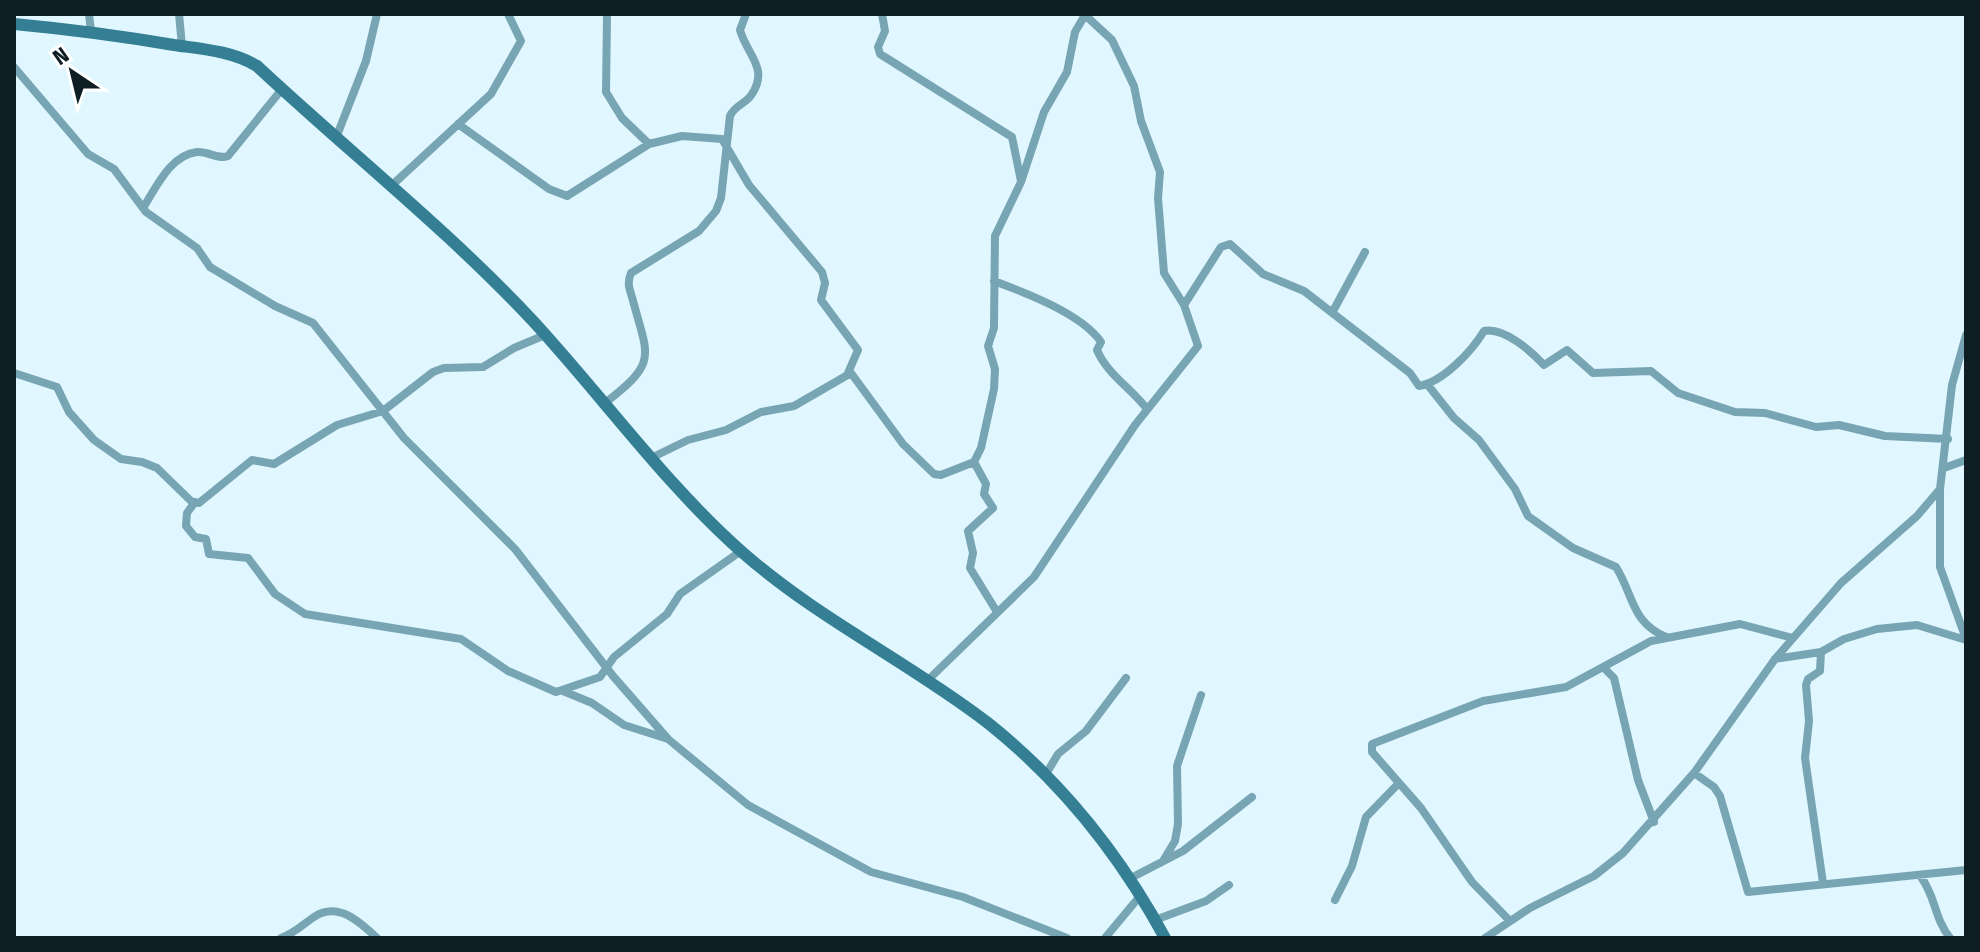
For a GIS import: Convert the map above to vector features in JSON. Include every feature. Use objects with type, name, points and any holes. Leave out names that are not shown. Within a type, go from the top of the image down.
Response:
[{"type":"main road","points":[[14,24],[91,31],[241,56],[257,66],[464,253],[545,335],[741,551],[819,614],[988,723],[1046,774],[1083,814],[1129,879],[1165,938]]},
{"type":"street","points":[[89,14],[91,31]]},
{"type":"street","points":[[179,14],[182,46]]},
{"type":"street","points":[[336,140],[366,61],[377,14]]},
{"type":"street","points":[[390,187],[491,94],[519,47],[521,37],[509,23],[508,14]]},
{"type":"street","points":[[607,14],[606,92],[622,118],[649,144]]},
{"type":"street","points":[[605,403],[630,383],[646,360],[647,348],[629,285],[631,273],[699,231],[716,211],[721,198],[733,110],[749,98],[760,78],[759,66],[740,30],[746,14]]},
{"type":"street","points":[[882,14],[885,31],[878,47],[880,54],[1012,137],[1021,182]]},
{"type":"street","points":[[848,373],[855,375],[903,444],[934,474],[941,475],[974,462],[981,448],[994,389],[995,369],[988,346],[994,328],[995,236],[1021,182],[1041,118],[1067,72],[1075,32],[1084,15],[1112,40],[1134,86],[1141,121],[1160,167],[1158,198],[1164,273],[1184,305],[1198,346],[1147,409],[1034,577],[927,681]]},
{"type":"street","points":[[14,67],[88,154],[114,169],[143,208],[197,248],[216,272],[275,306],[311,321],[404,438],[515,549],[606,667],[668,739],[748,805],[858,865],[963,897],[1067,938]]},
{"type":"street","points":[[143,208],[169,170],[184,156],[196,152],[221,158],[228,156],[282,89]]},
{"type":"street","points":[[458,124],[549,189],[567,196],[649,144],[717,136],[726,144],[749,185],[822,272],[825,283],[821,300],[858,350],[848,373],[794,406],[761,412],[726,430],[688,440],[653,457]]},
{"type":"street","points":[[1184,305],[1221,247],[1230,244],[1263,274],[1301,289],[1410,373],[1419,386],[1455,366],[1488,330],[1513,340],[1544,365],[1567,350],[1593,373],[1651,371],[1678,393],[1735,412],[1762,412],[1816,427],[1839,425],[1885,436],[1948,439]]},
{"type":"street","points":[[1332,313],[1365,252]]},
{"type":"street","points":[[994,281],[1050,306],[1094,333],[1101,343],[1097,351],[1103,365],[1127,384],[1147,409]]},
{"type":"street","points":[[545,335],[514,348],[483,367],[444,368],[433,372],[383,411],[337,425],[274,464],[252,460],[202,501],[195,502],[187,513],[186,526],[195,537],[206,539],[209,554],[248,558],[275,594],[305,614],[461,639],[520,678],[546,690],[563,691],[592,703],[624,725],[668,739]]},
{"type":"street","points":[[1966,335],[1952,385],[1940,489],[1940,567],[1966,639]]},
{"type":"street","points":[[14,373],[57,387],[69,412],[94,440],[121,459],[157,468],[195,502]]},
{"type":"street","points":[[1427,384],[1454,418],[1479,440],[1515,489],[1528,516],[1573,548],[1616,567],[1638,617],[1648,629],[1666,637]]},
{"type":"street","points":[[1944,468],[1966,460]]},
{"type":"street","points":[[974,462],[986,484],[984,494],[993,508],[968,531],[973,553],[970,568],[997,612]]},
{"type":"street","points":[[1485,938],[1608,867],[1654,822],[1793,638],[1841,583],[1917,516],[1940,489]]},
{"type":"street","points":[[563,691],[600,677],[606,667],[667,614],[680,594],[741,551]]},
{"type":"street","points":[[1510,921],[1472,882],[1399,783],[1372,752],[1374,743],[1405,734],[1483,701],[1562,688],[1605,669],[1644,644],[1666,637],[1740,624],[1793,638]]},
{"type":"street","points":[[1775,659],[1821,652],[1851,636],[1917,625],[1966,639]]},
{"type":"street","points":[[1821,652],[1820,671],[1808,679],[1806,685],[1809,721],[1805,758],[1823,883]]},
{"type":"street","points":[[1605,669],[1614,678],[1638,780],[1654,822]]},
{"type":"street","points":[[1046,774],[1058,754],[1086,731],[1126,678]]},
{"type":"street","points":[[1163,861],[1175,841],[1178,824],[1177,766],[1201,695]]},
{"type":"street","points":[[1694,773],[1714,787],[1720,796],[1748,892],[1823,883],[1921,877],[1966,870]]},
{"type":"street","points":[[1335,900],[1352,866],[1366,817],[1399,783]]},
{"type":"street","points":[[1129,879],[1204,837],[1223,816],[1252,797]]},
{"type":"street","points":[[1921,877],[1934,897],[1935,914],[1942,929],[1950,938]]},
{"type":"street","points":[[1155,920],[1206,901],[1229,885]]},
{"type":"street","points":[[1105,938],[1140,896]]},
{"type":"street","points":[[281,938],[303,928],[317,915],[328,913],[351,915],[377,938]]},
{"type":"street","points":[[1938,938],[1942,929]]}]
